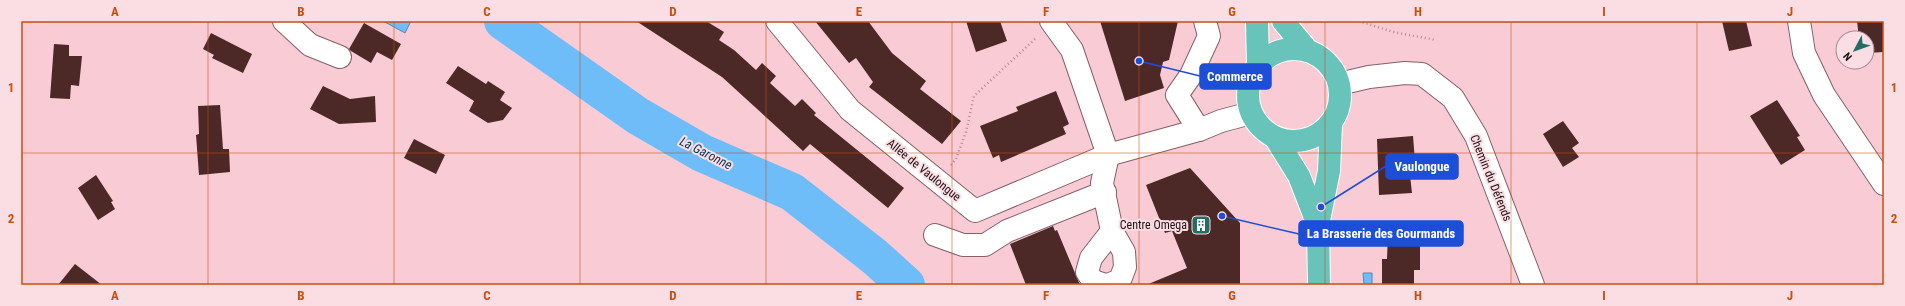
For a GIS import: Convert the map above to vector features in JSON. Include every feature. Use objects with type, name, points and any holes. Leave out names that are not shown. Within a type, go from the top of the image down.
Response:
[{"type":"main road","points":[[1257,21],[1258,65]]},
{"type":"main road","points":[[1283,21],[1308,51]]},
{"type":"main road","points":[[1295,49],[1308,51],[1322,58],[1332,70],[1339,84],[1340,98],[1338,112],[1331,124],[1320,134],[1306,140],[1291,142],[1276,138],[1257,124],[1251,113],[1247,100],[1251,76],[1258,65],[1268,56],[1281,50],[1295,49]]},
{"type":"main road","points":[[1319,285],[1318,225],[1328,172],[1331,124]]},
{"type":"main road","points":[[1276,138],[1299,176],[1318,225]]},
{"type":"street","points":[[284,21],[310,44],[340,56]]},
{"type":"street","name":"Allée de Vaulongue","points":[[777,21],[850,110],[974,210],[1108,155],[1199,130],[1221,121],[1251,113]]},
{"type":"street","points":[[1199,130],[1177,95],[1191,75],[1209,36],[1206,21]]},
{"type":"street","points":[[1799,21],[1804,53],[1824,95],[1884,184]]},
{"type":"street","points":[[1055,24],[1072,50],[1108,155],[1102,183],[1112,231],[1124,252],[1125,267],[1120,280],[1107,285],[1093,281],[1087,272],[1091,258],[1112,231]]},
{"type":"street","name":"Chemin du Défends","points":[[1339,84],[1369,77],[1405,73],[1422,74],[1453,98],[1476,136],[1533,285]]},
{"type":"street","points":[[935,235],[963,245],[984,245],[1007,231],[1105,192]]},
{"type":"path","points":[[1359,21],[1393,32],[1436,40]]},
{"type":"path","points":[[937,180],[956,159],[966,132],[974,96],[1055,24]]},
{"type":"water","points":[[383,21],[411,21],[405,33]]},
{"type":"water","points":[[1363,273],[1372,273],[1372,285],[1364,285]]},
{"type":"building","points":[[636,21],[706,21],[724,32],[719,40],[734,50],[756,70],[762,63],[776,76],[770,83],[795,106],[802,99],[816,113],[814,115],[904,188],[888,208],[810,144],[803,151],[722,77]]},
{"type":"building","points":[[815,21],[868,21],[892,53],[926,81],[920,89],[961,121],[942,144],[869,87],[873,82],[856,58],[849,63]]},
{"type":"building","points":[[966,21],[1000,21],[1007,41],[976,52]]},
{"type":"building","points":[[1100,21],[1178,21],[1169,60],[1163,62],[1160,75],[1164,88],[1125,101]]},
{"type":"building","points":[[1722,21],[1746,21],[1752,46],[1729,51]]},
{"type":"building","points":[[1857,21],[1883,21],[1884,52],[1875,53],[1875,30],[1858,30]]},
{"type":"building","points":[[364,23],[401,44],[392,60],[377,52],[371,63],[349,49]]},
{"type":"building","points":[[211,33],[252,54],[243,73],[212,58],[214,55],[203,49]]},
{"type":"building","points":[[54,44],[69,45],[69,56],[82,56],[79,86],[71,85],[70,99],[50,98]]},
{"type":"building","points":[[458,66],[486,84],[488,81],[505,92],[500,100],[512,108],[503,120],[488,123],[469,111],[474,101],[446,83]]},
{"type":"building","points":[[323,86],[350,99],[375,96],[376,122],[339,124],[310,109]]},
{"type":"building","points":[[1056,91],[1069,124],[1063,127],[1066,134],[1001,162],[999,155],[993,158],[980,126],[1018,111],[1016,107]]},
{"type":"building","points":[[1777,100],[1800,136],[1797,137],[1805,150],[1781,165],[1750,116]]},
{"type":"building","points":[[220,105],[223,149],[229,149],[230,172],[199,175],[196,135],[199,134],[198,106]]},
{"type":"building","points":[[1563,121],[1579,143],[1572,148],[1579,157],[1563,167],[1543,134]]},
{"type":"building","points":[[1413,136],[1416,174],[1410,175],[1412,193],[1379,195],[1377,139]]},
{"type":"building","points":[[414,139],[445,155],[436,174],[404,158]]},
{"type":"building","name":"Centre Omega","points":[[1190,168],[1240,223],[1240,285],[1146,285],[1187,268],[1172,231],[1165,233],[1146,185]]},
{"type":"building","points":[[96,175],[113,201],[111,202],[115,209],[98,220],[78,188]]},
{"type":"building","points":[[1053,226],[1055,231],[1057,230],[1080,285],[1026,285],[1010,244]]},
{"type":"building","points":[[1388,233],[1420,233],[1420,270],[1414,270],[1414,285],[1382,285],[1382,259],[1387,259]]},
{"type":"building","points":[[75,264],[102,285],[58,285]]},
{"type":"waterway","name":"La Garonne","points":[[503,21],[638,116],[702,153],[792,192],[875,257],[906,285]]},
{"type":"place","name":"Commerce","points":[[1139,61]]},
{"type":"place","name":"Vaulongue","points":[[1321,207]]},
{"type":"place","name":"La Brasserie des Gourmands","points":[[1222,216]]},
{"type":"place","name":"Centre Omega","points":[[1201,225]]}]
